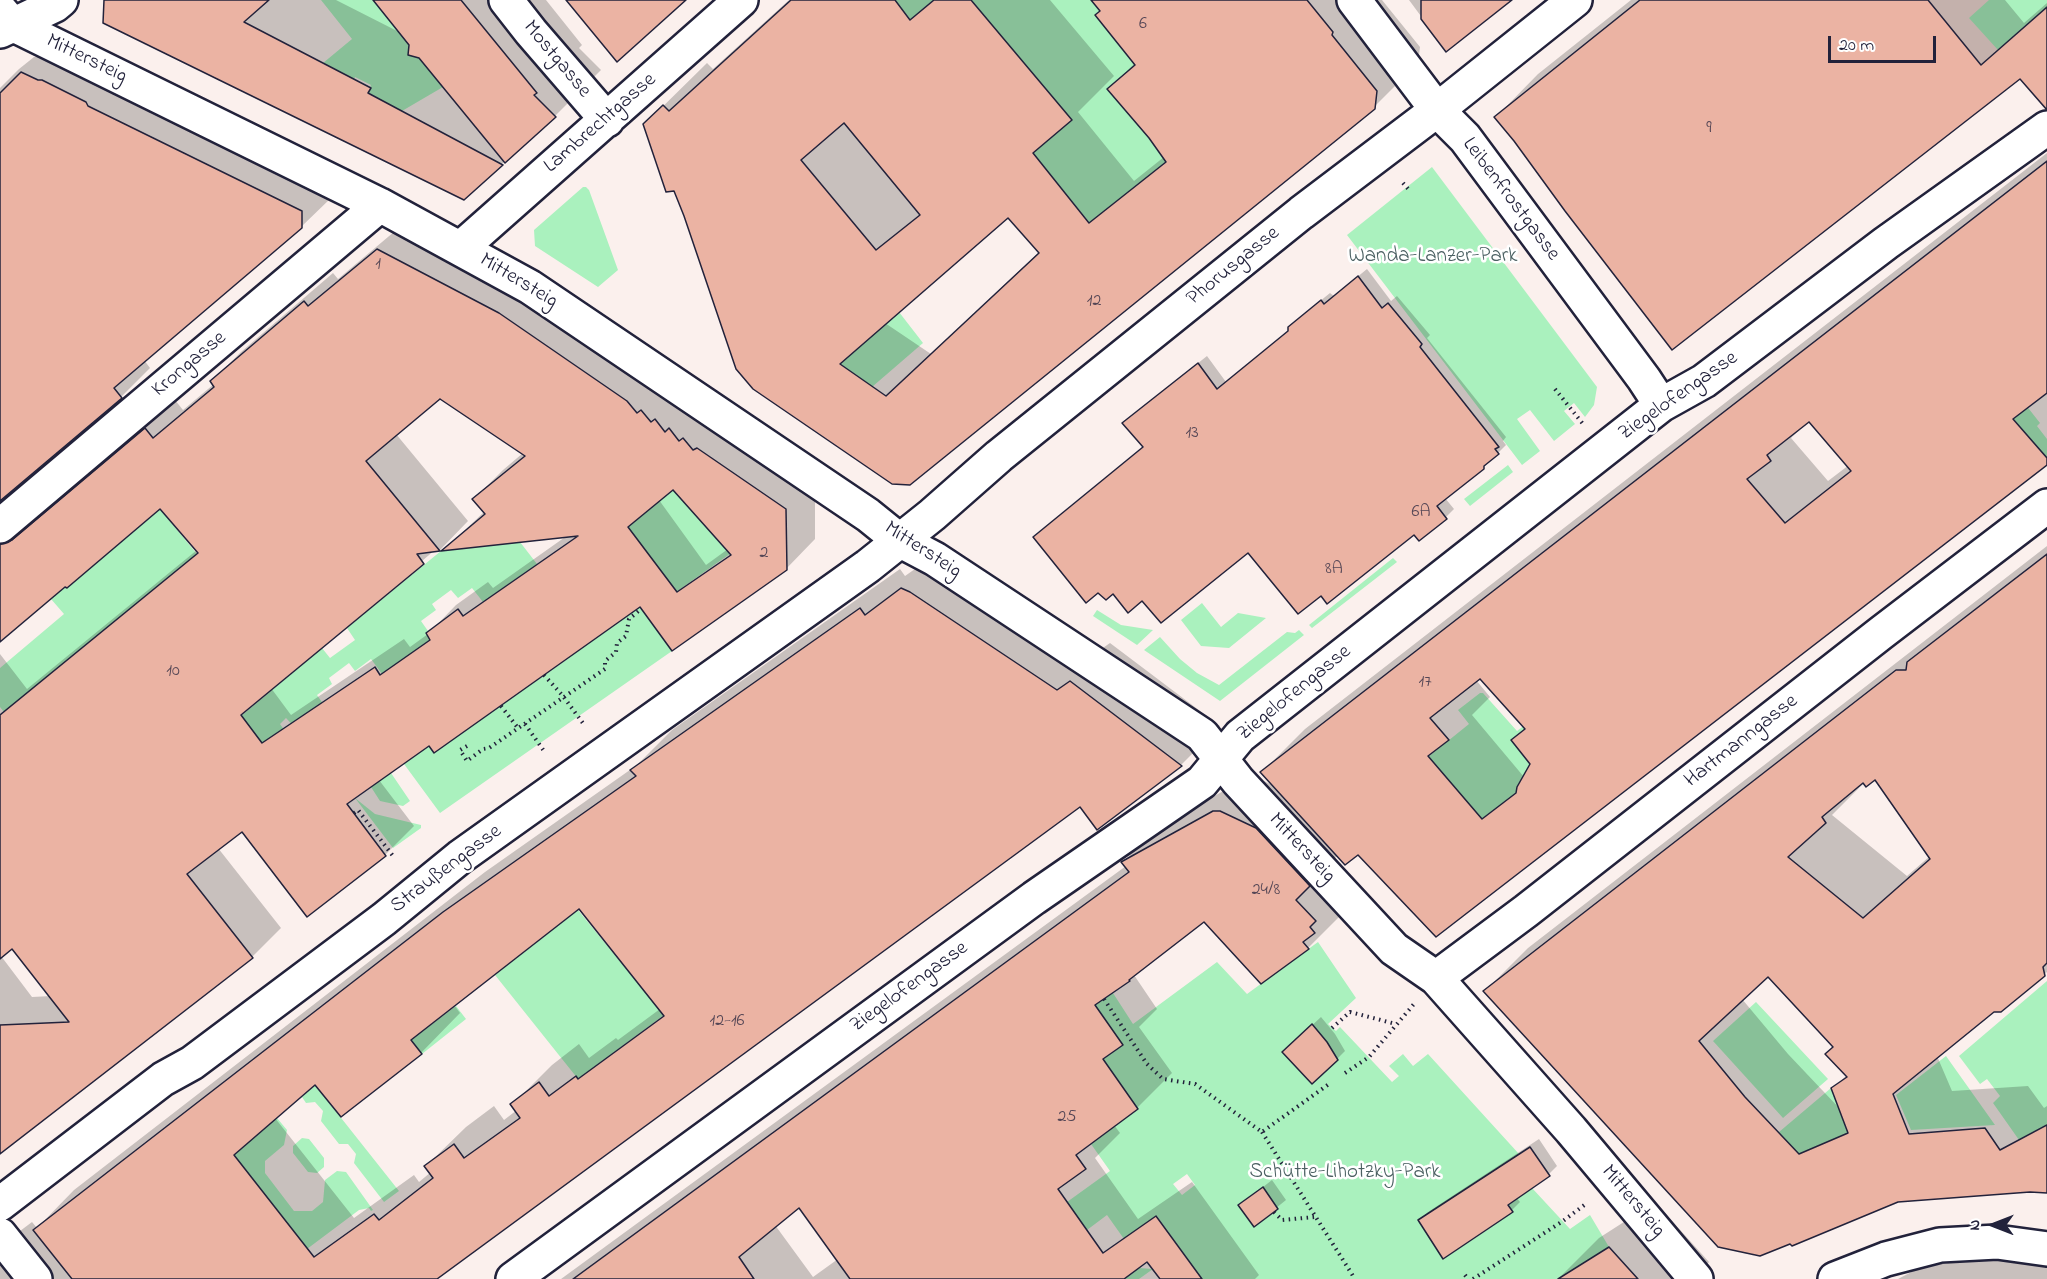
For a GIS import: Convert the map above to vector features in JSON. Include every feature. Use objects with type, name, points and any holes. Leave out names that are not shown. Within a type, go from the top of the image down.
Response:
[{"type":"street","points":[[4,22],[55,5],[61,0]]},
{"type":"street","name":"Mostgasse","points":[[506,0],[607,120]]},
{"type":"street","name":"Lambrechtgasse","points":[[461,248],[741,0]]},
{"type":"street","name":"Leibenfrostgasse","points":[[1354,0],[1437,110],[1465,138],[1661,405]]},
{"type":"street","name":"Phorusgasse","points":[[899,540],[932,515],[999,456],[1301,213],[1437,110],[1575,0]]},
{"type":"street","name":"Mittersteig","points":[[4,22],[380,205],[530,287],[868,514],[899,540],[935,559],[1202,735],[1244,788],[1394,949],[1426,989],[1616,1182],[1696,1279]]},
{"type":"street","name":"Ziegelofengasse","points":[[513,1279],[1034,898],[1202,782],[1240,736],[1661,405],[1704,381],[1886,243],[2047,128]]},
{"type":"street","name":"Krongasse","points":[[0,526],[380,205]]},
{"type":"street","name":"Hartmanngasse","points":[[1426,989],[1871,640],[2047,506]]},
{"type":"street","name":"Straußengasse","points":[[0,1204],[163,1079],[192,1063],[298,984],[397,909],[460,857],[868,567],[899,540]]},
{"type":"street","points":[[0,1235],[35,1279]]},
{"type":"street","points":[[1835,1279],[1886,1259],[1940,1245],[1997,1242],[2047,1249]]},
{"type":"path","points":[[1403,183],[1410,191]]},
{"type":"path","points":[[1555,389],[1584,425]]},
{"type":"path","points":[[467,746],[460,750],[467,761],[605,669],[605,661],[616,652],[617,643],[626,636],[629,619],[641,609]]},
{"type":"path","points":[[544,675],[564,696],[578,717]]},
{"type":"path","points":[[501,706],[518,728]]},
{"type":"path","points":[[525,724],[544,751]]},
{"type":"path","points":[[354,813],[358,810],[393,856]]},
{"type":"path","points":[[1345,1073],[1369,1057],[1426,989]]},
{"type":"path","points":[[1104,999],[1147,1064],[1163,1079],[1195,1084],[1262,1132],[1355,1279]]},
{"type":"path","points":[[1332,1028],[1350,1012],[1397,1024]]},
{"type":"path","points":[[1262,1132],[1329,1084]]},
{"type":"path","points":[[1469,1278],[1563,1221],[1616,1182]]},
{"type":"path","points":[[1274,1212],[1282,1220],[1315,1217]]},
{"type":"shaded area","points":[[1927,0],[2047,0],[2047,111],[2019,78],[2003,92]]},
{"type":"green space","points":[[321,0],[376,0],[386,16],[443,87],[402,111],[368,93],[371,85],[355,77],[351,86],[317,68],[352,39]]},
{"type":"green space","points":[[895,0],[934,0],[911,20]]},
{"type":"green space","points":[[971,0],[1091,0],[1100,11],[1095,15],[1113,37],[1141,60],[1108,89],[1171,165],[1094,228],[1033,153],[1071,120]]},
{"type":"green space","points":[[1989,0],[2047,0],[2047,7],[1998,50],[1969,18]]},
{"type":"green space","name":"Wanda-Lanzer-Park","points":[[1432,167],[1597,387],[1594,405],[1585,417],[1574,403],[1564,411],[1575,424],[1554,441],[1530,410],[1517,419],[1540,451],[1522,465],[1347,235]]},
{"type":"green space","points":[[583,187],[589,190],[618,270],[598,287],[535,246],[534,230]]},
{"type":"green space","points":[[899,312],[923,343],[872,387],[840,364]]},
{"type":"green space","points":[[2018,395],[2040,423],[2037,426],[2047,439],[2047,458],[2003,407]]},
{"type":"green space","points":[[1508,465],[1513,472],[1470,506],[1464,499]]},
{"type":"green space","points":[[673,490],[728,551],[734,551],[676,592],[628,527]]},
{"type":"green space","points":[[160,509],[197,554],[4,712],[0,707],[0,668],[64,614],[51,599]]},
{"type":"green space","points":[[458,537],[468,548],[520,542],[537,564],[483,602],[472,588],[458,598],[451,590],[432,604],[436,610],[421,621],[428,631],[426,633],[430,640],[382,674],[371,659],[355,671],[349,663],[329,678],[332,684],[317,695],[324,705],[299,732],[286,718],[280,724],[293,743],[239,785],[234,722],[322,648],[330,658],[355,640],[347,628]]},
{"type":"green space","points":[[1393,558],[1397,562],[1312,628],[1309,625]]},
{"type":"green space","points":[[636,600],[672,651],[440,813],[404,764],[429,746],[434,752],[486,716],[515,695],[534,673],[539,679],[569,658],[565,651],[590,642],[621,621]]},
{"type":"green space","points":[[1202,603],[1221,627],[1238,613],[1266,618],[1229,648],[1201,646],[1181,620]]},
{"type":"green space","points":[[1097,610],[1121,625],[1153,630],[1137,645],[1093,616]]},
{"type":"green space","points":[[1299,630],[1304,635],[1220,701],[1144,650],[1160,637],[1180,659],[1197,673],[1219,685],[1287,632],[1295,633]]},
{"type":"green space","points":[[1483,693],[1517,731],[1547,708],[1577,744],[1524,778],[1517,787],[1516,793],[1482,819],[1428,757],[1469,724],[1458,710]]},
{"type":"green space","points":[[391,773],[410,801],[403,806],[380,801],[371,787]]},
{"type":"green space","points":[[355,798],[375,814],[421,825],[421,828],[393,848]]},
{"type":"green space","points":[[578,910],[664,1015],[578,1079],[495,975]]},
{"type":"green space","name":"Schütte-Lihotzky-Park","points":[[1318,942],[1356,998],[1328,1024],[1336,1031],[1340,1027],[1392,1082],[1399,1076],[1389,1066],[1403,1054],[1413,1066],[1428,1054],[1519,1154],[1444,1203],[1469,1242],[1513,1212],[1507,1204],[1532,1188],[1570,1229],[1590,1215],[1609,1247],[1558,1279],[1202,1279],[1157,1216],[1124,1239],[1107,1215],[1087,1230],[1067,1202],[1110,1171],[1091,1144],[1138,1109],[1103,1059],[1123,1045],[1095,1005],[1113,993],[1133,1024],[1217,962],[1247,994]],"holes":[[[1187,1174],[1195,1185],[1182,1195],[1173,1184]]]},
{"type":"green space","points":[[2047,981],[2047,1125],[2019,1140],[1993,1103],[2000,1096],[1987,1079],[1980,1084],[1959,1056]]},
{"type":"green space","points":[[1756,1002],[1828,1079],[1783,1118],[1713,1041]]},
{"type":"green space","points":[[456,1006],[466,1019],[422,1054],[411,1040]]},
{"type":"green space","points":[[1946,1056],[1995,1125],[1911,1130],[1896,1095]]},
{"type":"green space","points":[[315,1085],[399,1191],[384,1202],[354,1163],[356,1154],[348,1144],[339,1144],[321,1121],[323,1111],[315,1102],[306,1103],[302,1097]]},
{"type":"green space","points":[[1831,1088],[1854,1147],[1740,1169],[1779,1132]]},
{"type":"green space","points":[[277,1118],[287,1130],[284,1145],[265,1161],[265,1173],[294,1211],[312,1211],[323,1202],[325,1180],[337,1171],[346,1172],[373,1210],[369,1208],[359,1210],[295,1258],[215,1279],[290,1226],[234,1155]]},
{"type":"green space","points":[[302,1138],[309,1139],[324,1158],[324,1167],[317,1173],[308,1172],[293,1153],[293,1146]]},
{"type":"green space","points":[[1139,1268],[1153,1269],[1139,1279],[1124,1279]]},
{"type":"building","points":[[104,0],[269,0],[244,22],[371,88],[368,93],[503,165],[464,200],[103,23]]},
{"type":"building","points":[[373,0],[461,0],[537,93],[534,95],[556,117],[505,163],[419,58],[408,55],[409,45]]},
{"type":"building","points":[[566,0],[686,0],[617,62]]},
{"type":"building","points":[[791,0],[895,0],[910,20],[934,0],[971,0],[1072,120],[1033,153],[1089,223],[1166,162],[1149,138],[1107,89],[1135,65],[1095,15],[1100,11],[1091,0],[1307,0],[1377,91],[1375,109],[910,485],[892,484],[753,389],[736,369],[684,216],[674,191],[666,192],[643,124],[663,105],[669,111]],"holes":[[[844,123],[920,215],[876,250],[801,160]],[[1008,218],[1039,253],[886,396],[840,364]]]},
{"type":"building","points":[[1421,0],[1512,0],[1446,52],[1421,19]]},
{"type":"building","points":[[1640,0],[1928,0],[1981,65],[2047,7],[2047,110],[2020,79],[1672,350],[1494,117]]},
{"type":"building","points":[[21,72],[42,80],[86,102],[88,106],[302,211],[302,228],[114,388],[122,398],[0,501],[0,93]]},
{"type":"building","points":[[2047,161],[2047,393],[2013,419],[2047,458],[2047,465],[1436,937],[1358,855],[1345,865],[1260,772]],"holes":[[[1809,422],[1851,471],[1785,523],[1747,479],[1771,461],[1767,455]],[[1480,679],[1525,729],[1511,740],[1530,764],[1516,793],[1482,819],[1428,756],[1449,740],[1430,718]]]},
{"type":"building","points":[[377,249],[499,313],[627,401],[637,413],[641,410],[651,422],[655,419],[665,432],[669,428],[679,441],[683,438],[693,450],[697,448],[786,509],[787,570],[672,651],[640,607],[434,753],[429,746],[347,804],[386,856],[307,917],[242,832],[187,874],[253,958],[0,1154],[0,1025],[69,1022],[12,949],[0,959],[0,715],[198,553],[160,509],[0,642],[0,544],[12,540],[145,428],[153,438],[214,387],[210,381],[304,301],[308,306]],"holes":[[[440,399],[525,456],[472,499],[485,514],[441,551],[578,536],[463,616],[458,609],[426,633],[430,640],[380,675],[375,667],[262,743],[241,715],[424,564],[417,554],[440,551],[366,461]],[[673,490],[731,555],[677,592],[628,527]]]},
{"type":"building","points":[[1358,276],[1382,308],[1388,303],[1422,344],[1420,347],[1499,447],[1495,449],[1499,454],[1484,466],[1484,469],[1437,506],[1447,519],[1419,541],[1414,535],[1327,604],[1321,596],[1298,614],[1248,553],[1161,623],[1142,601],[1128,613],[1113,594],[1106,600],[1098,593],[1086,603],[1033,537],[1143,447],[1122,423],[1198,363],[1217,389],[1288,331],[1288,327],[1321,300],[1324,304]]},
{"type":"building","points":[[2047,554],[2047,963],[2043,967],[2045,976],[2001,1012],[1994,1012],[1893,1094],[1909,1134],[1985,1128],[2000,1150],[2047,1125],[2047,1193],[2030,1192],[1898,1202],[1792,1246],[1790,1244],[1760,1256],[1718,1247],[1483,991],[1896,670],[1906,670],[1907,662]],"holes":[[[1875,780],[1930,859],[1863,918],[1788,857],[1826,823],[1822,817],[1863,783],[1866,787]],[[1768,977],[1833,1047],[1825,1054],[1847,1077],[1831,1088],[1848,1133],[1799,1154],[1745,1097],[1699,1041]]]},
{"type":"building","points":[[901,588],[910,592],[1057,690],[1070,681],[1182,766],[1097,830],[1080,807],[437,1279],[72,1279],[33,1230],[443,912],[636,776],[630,770],[860,608],[865,615]],"holes":[[[579,909],[664,1016],[578,1079],[576,1076],[549,1096],[539,1082],[510,1104],[520,1118],[464,1158],[454,1144],[424,1166],[433,1178],[379,1220],[374,1214],[314,1257],[234,1155],[315,1085],[341,1117],[422,1054],[411,1040]]]},
{"type":"building","points":[[1213,811],[1220,811],[1256,828],[1310,886],[1296,900],[1316,921],[1310,927],[1315,933],[1303,942],[1309,949],[1261,984],[1204,922],[1130,981],[1095,1005],[1123,1045],[1103,1059],[1138,1109],[1076,1155],[1086,1169],[1058,1189],[1103,1253],[1156,1216],[1202,1279],[1160,1279],[1147,1262],[1124,1279],[850,1279],[799,1208],[739,1257],[754,1279],[573,1279],[1129,872],[1121,862]]},
{"type":"building","points":[[1312,1024],[1338,1060],[1312,1084],[1282,1052]]},
{"type":"building","points":[[1530,1147],[1550,1176],[1508,1205],[1513,1212],[1443,1259],[1418,1220]]},
{"type":"building","points":[[1263,1187],[1278,1209],[1254,1227],[1238,1205]]},
{"type":"building","points":[[1609,1247],[1638,1279],[1558,1279]]}]
